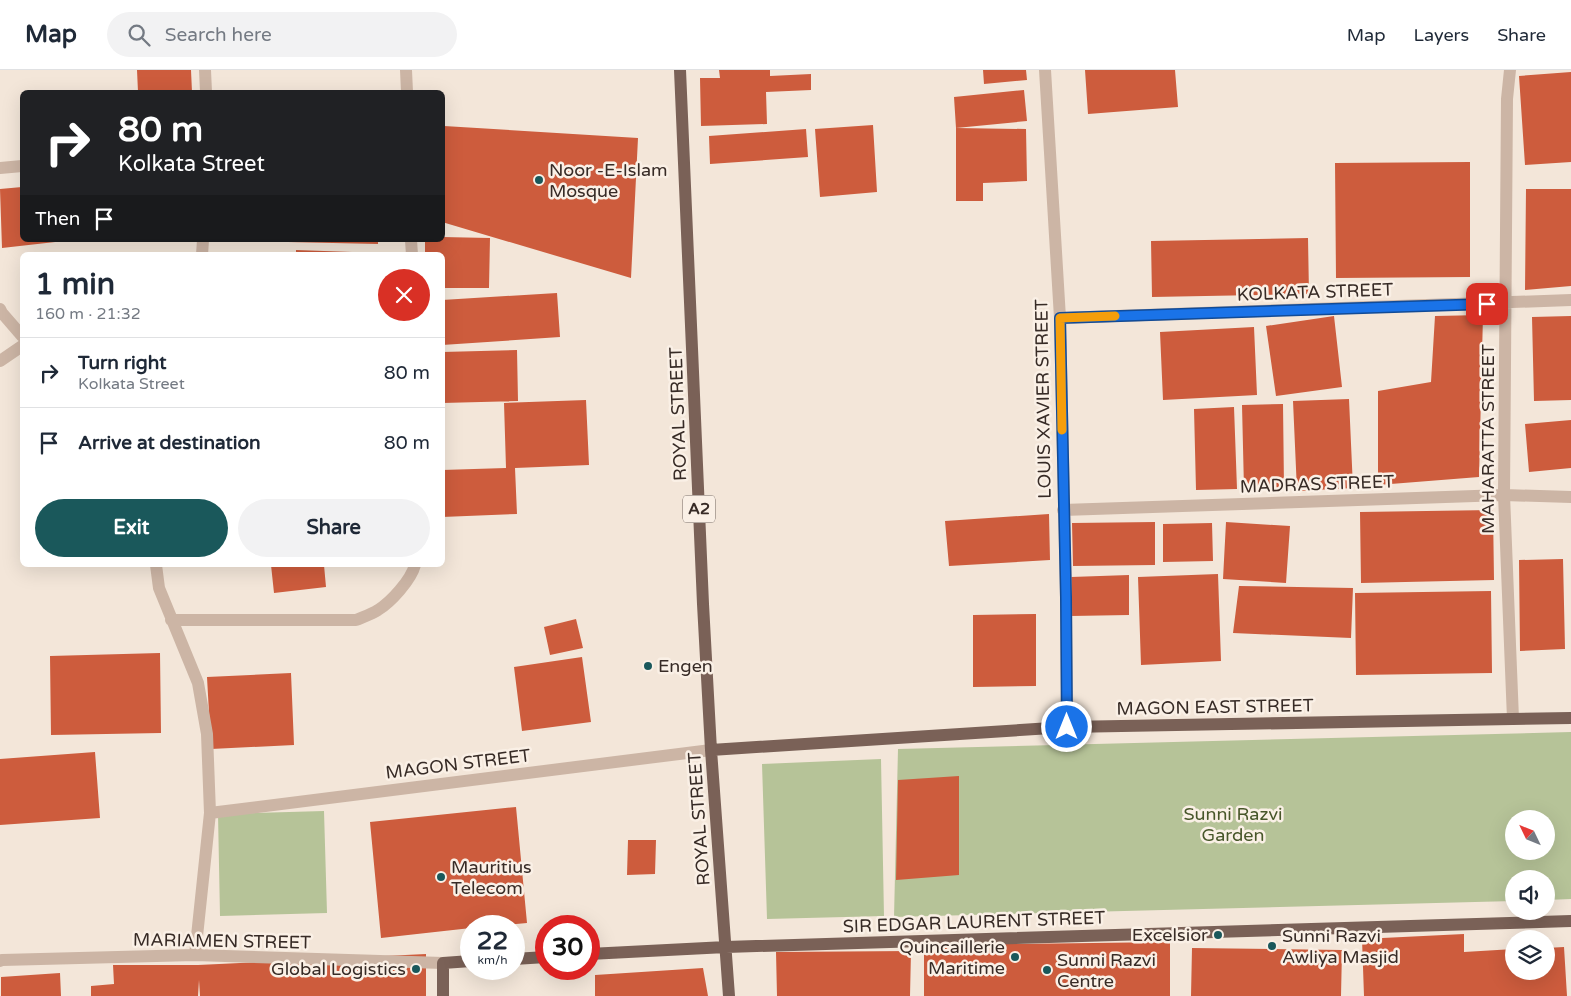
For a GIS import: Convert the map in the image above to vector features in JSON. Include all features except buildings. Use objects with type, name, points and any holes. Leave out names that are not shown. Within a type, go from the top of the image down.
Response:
[{"type":"main road","name":"ROYAL STREET","points":[[680,70],[711,750],[729,996]]},
{"type":"main road","name":"MAGON EAST STREET","points":[[711,750],[1067,727],[1571,718]]},
{"type":"main road","name":"SIR EDGAR LAURENT STREET","points":[[600,953],[726,947],[1571,921]]},
{"type":"main road","points":[[443,996],[443,963],[460,962]]},
{"type":"street","points":[[205,70],[206,90]]},
{"type":"street","points":[[406,70],[407,90]]},
{"type":"street","name":"LOUIS XAVIER STREET","points":[[1045,70],[1060,318],[1067,727]]},
{"type":"street","name":"MAHARATTA STREET","points":[[1510,70],[1507,99],[1504,495],[1513,719]]},
{"type":"street","points":[[0,168],[20,166]]},
{"type":"street","name":"KOLKATA STREET","points":[[1060,318],[1571,300]]},
{"type":"street","points":[[0,308],[20,334]]},
{"type":"street","points":[[0,361],[20,347]]},
{"type":"street","name":"MADRAS STREET","points":[[1064,510],[1504,495],[1571,497]]},
{"type":"street","points":[[156,567],[159,588],[198,683],[207,734],[210,813],[195,955]]},
{"type":"street","points":[[171,620],[356,620],[378,610],[397,594],[414,567]]},
{"type":"street","name":"MAGON STREET","points":[[210,813],[711,750]]},
{"type":"street","name":"MARIAMEN STREET","points":[[0,961],[195,955],[443,963]]},
{"type":"green space","name":"Sunni Razvi Garden","points":[[1571,732],[1571,899],[1555,900],[1555,870],[1505,870],[1505,901],[894,917],[898,749]]},
{"type":"green space","points":[[881,759],[884,916],[767,919],[762,764]]},
{"type":"green space","points":[[324,811],[327,913],[220,916],[218,814]]},
{"type":"slow traffic","points":[[1062,430],[1060,318],[1115,316]]},
{"type":"place","name":"Noor -E-Islam Mosque","points":[[539,180]]},
{"type":"place","name":"Engen","points":[[648,666]]},
{"type":"place","name":"Mauritius Telecom","points":[[441,877]]},
{"type":"place","name":"Excelsior","points":[[1218,935]]},
{"type":"place","name":"Sunni Razvi Awliya Masjid","points":[[1272,946]]},
{"type":"place","name":"Quincaillerie Maritime","points":[[1015,957]]},
{"type":"place","name":"Global Logistics","points":[[416,969]]},
{"type":"place","name":"Sunni Razvi Centre","points":[[1047,970]]},
{"type":"route","points":[[1067,727],[1060,318],[1487,304]]}]
